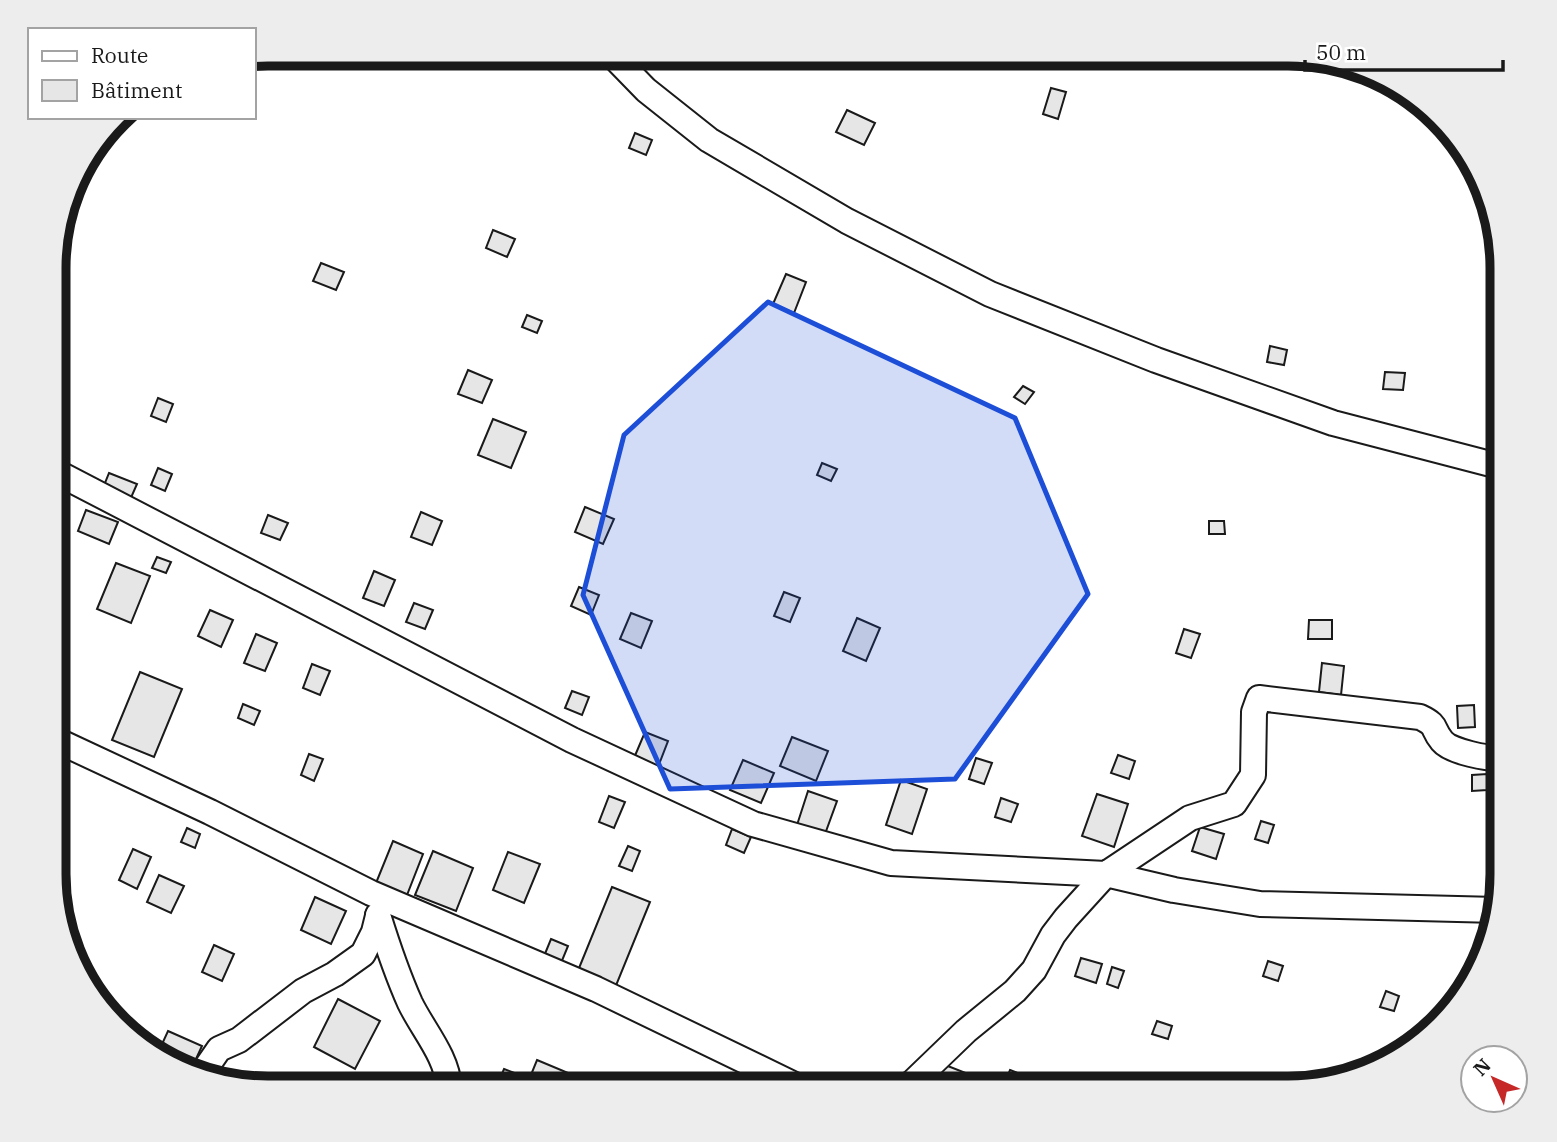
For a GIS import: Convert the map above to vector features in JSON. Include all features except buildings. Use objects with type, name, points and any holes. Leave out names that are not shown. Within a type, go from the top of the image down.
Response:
[{"type":"street","points":[[624,67],[646,90],[709,141],[847,221],[990,294],[1156,360],[1333,423],[1490,464]]},
{"type":"street","points":[[66,477],[572,740],[753,824],[891,863],[1106,874],[1174,890],[1260,904],[1487,909]]},
{"type":"street","points":[[920,1076],[1034,970],[1053,935],[1106,874],[1190,818],[1234,804],[1253,775],[1254,712],[1259,698],[1420,717],[1434,723],[1442,741],[1448,746],[1490,757]]},
{"type":"street","points":[[67,745],[210,812],[375,904],[596,989],[775,1076]]},
{"type":"street","points":[[207,1066],[219,1049],[239,1040],[303,991],[335,974],[363,954],[374,932],[375,904]]},
{"type":"street","points":[[375,904],[410,1004],[449,1075]]},
{"type":"highlighted area","points":[[768,302],[1015,418],[1088,594],[955,779],[670,789],[583,595],[624,435]]}]
